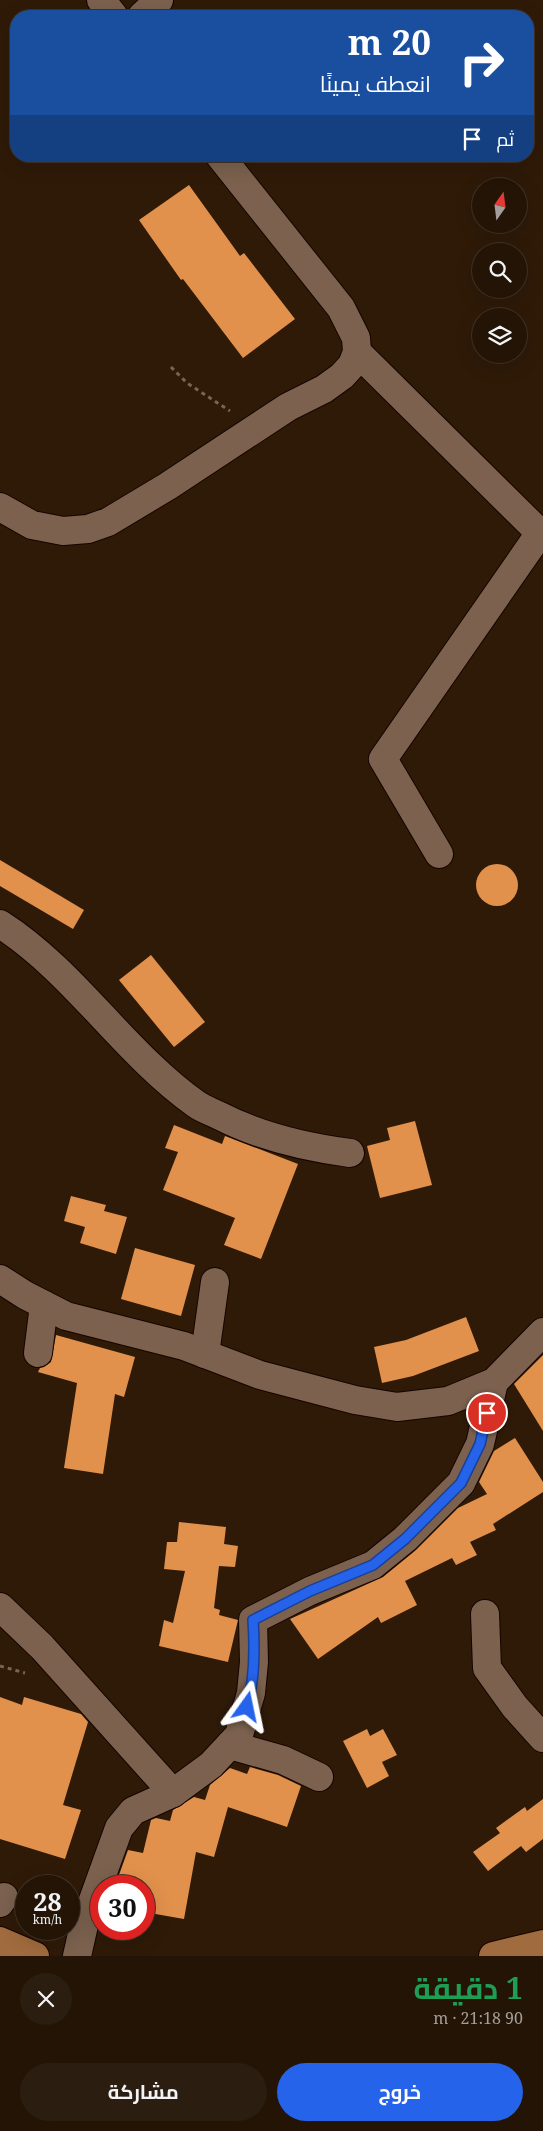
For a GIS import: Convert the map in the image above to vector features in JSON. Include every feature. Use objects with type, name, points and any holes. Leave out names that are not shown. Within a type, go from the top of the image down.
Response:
[{"type":"main road","points":[[493,1956],[543,1944]]},
{"type":"street","points":[[101,0],[109,10]]},
{"type":"street","points":[[148,10],[159,0]]},
{"type":"street","points":[[4,515],[32,526],[63,530],[88,529],[108,522],[161,491],[288,407],[324,390],[342,376],[352,365],[357,352],[356,338],[340,308],[225,162]]},
{"type":"street","points":[[357,352],[540,533],[383,759],[439,854]]},
{"type":"street","points":[[0,924],[52,963],[150,1066],[197,1105],[246,1129],[303,1146],[350,1153]]},
{"type":"street","points":[[0,1279],[25,1295],[66,1316],[184,1346],[269,1378],[355,1400],[397,1407],[448,1401],[494,1382],[543,1332]]},
{"type":"street","points":[[205,1354],[215,1282]]},
{"type":"street","points":[[38,1353],[44,1304]]},
{"type":"street","points":[[76,1956],[84,1925],[119,1828],[133,1811],[173,1793],[211,1765],[239,1735],[251,1693],[254,1662],[253,1620],[310,1591],[373,1565],[405,1539],[461,1483],[480,1444],[494,1382]]},
{"type":"street","points":[[0,1607],[42,1647],[173,1793]]},
{"type":"street","points":[[485,1614],[487,1668],[515,1707],[543,1738]]},
{"type":"street","points":[[230,1745],[283,1760],[319,1777]]},
{"type":"path","points":[[171,367],[187,383],[255,428]]},
{"type":"building","points":[[189,185],[240,256],[244,253],[295,319],[243,358],[183,279],[181,280],[139,220]]},
{"type":"building","points":[[0,860],[84,910],[73,929],[0,886]]},
{"type":"building","points":[[501,864],[509,867],[515,873],[518,885],[515,897],[509,903],[493,906],[485,903],[479,897],[476,881],[479,873],[485,867]]},
{"type":"building","points":[[151,955],[205,1022],[174,1047],[119,980]]},
{"type":"building","points":[[415,1121],[432,1185],[380,1198],[367,1146],[390,1140],[387,1128]]},
{"type":"building","points":[[174,1125],[222,1144],[225,1136],[298,1164],[261,1259],[224,1245],[235,1218],[163,1190],[178,1152],[165,1148]]},
{"type":"building","points":[[71,1196],[106,1205],[104,1211],[127,1217],[116,1254],[80,1243],[85,1227],[64,1221]]},
{"type":"building","points":[[135,1248],[195,1265],[181,1316],[121,1299]]},
{"type":"building","points":[[466,1317],[479,1351],[413,1376],[382,1383],[374,1347],[406,1340]]},
{"type":"building","points":[[56,1335],[135,1357],[124,1397],[115,1394],[103,1474],[64,1468],[77,1383],[38,1372],[40,1368],[51,1362]]},
{"type":"building","points":[[543,1355],[543,1431],[514,1384]]},
{"type":"building","points":[[515,1438],[543,1482],[543,1492],[493,1524],[496,1530],[470,1542],[477,1555],[456,1565],[452,1558],[405,1581],[417,1605],[381,1623],[378,1617],[318,1659],[290,1619],[383,1577],[416,1550],[458,1508],[487,1494],[479,1482],[494,1451]]},
{"type":"building","points":[[179,1522],[226,1527],[224,1544],[238,1546],[235,1567],[219,1566],[214,1608],[220,1610],[219,1615],[238,1620],[228,1662],[159,1646],[164,1620],[173,1623],[185,1571],[164,1569],[167,1542],[177,1542]]},
{"type":"building","points":[[0,1697],[22,1705],[24,1697],[81,1714],[88,1722],[63,1805],[81,1810],[65,1859],[0,1839]]},
{"type":"building","points":[[367,1729],[370,1736],[383,1729],[397,1755],[382,1762],[389,1776],[367,1788],[343,1741]]},
{"type":"building","points":[[250,1767],[278,1775],[301,1786],[287,1827],[228,1807],[214,1857],[196,1852],[184,1919],[155,1914],[155,1875],[119,1875],[128,1850],[143,1853],[151,1820],[156,1818],[170,1821],[173,1810],[194,1797],[205,1800],[210,1785],[230,1768],[247,1774]]},
{"type":"building","points":[[543,1799],[543,1839],[526,1852],[521,1846],[488,1871],[473,1852],[500,1833],[496,1828],[525,1807],[527,1811]]},
{"type":"route","points":[[247,1707],[251,1693],[254,1662],[253,1620],[310,1591],[373,1565],[405,1539],[461,1483],[480,1444],[487,1413]]}]
